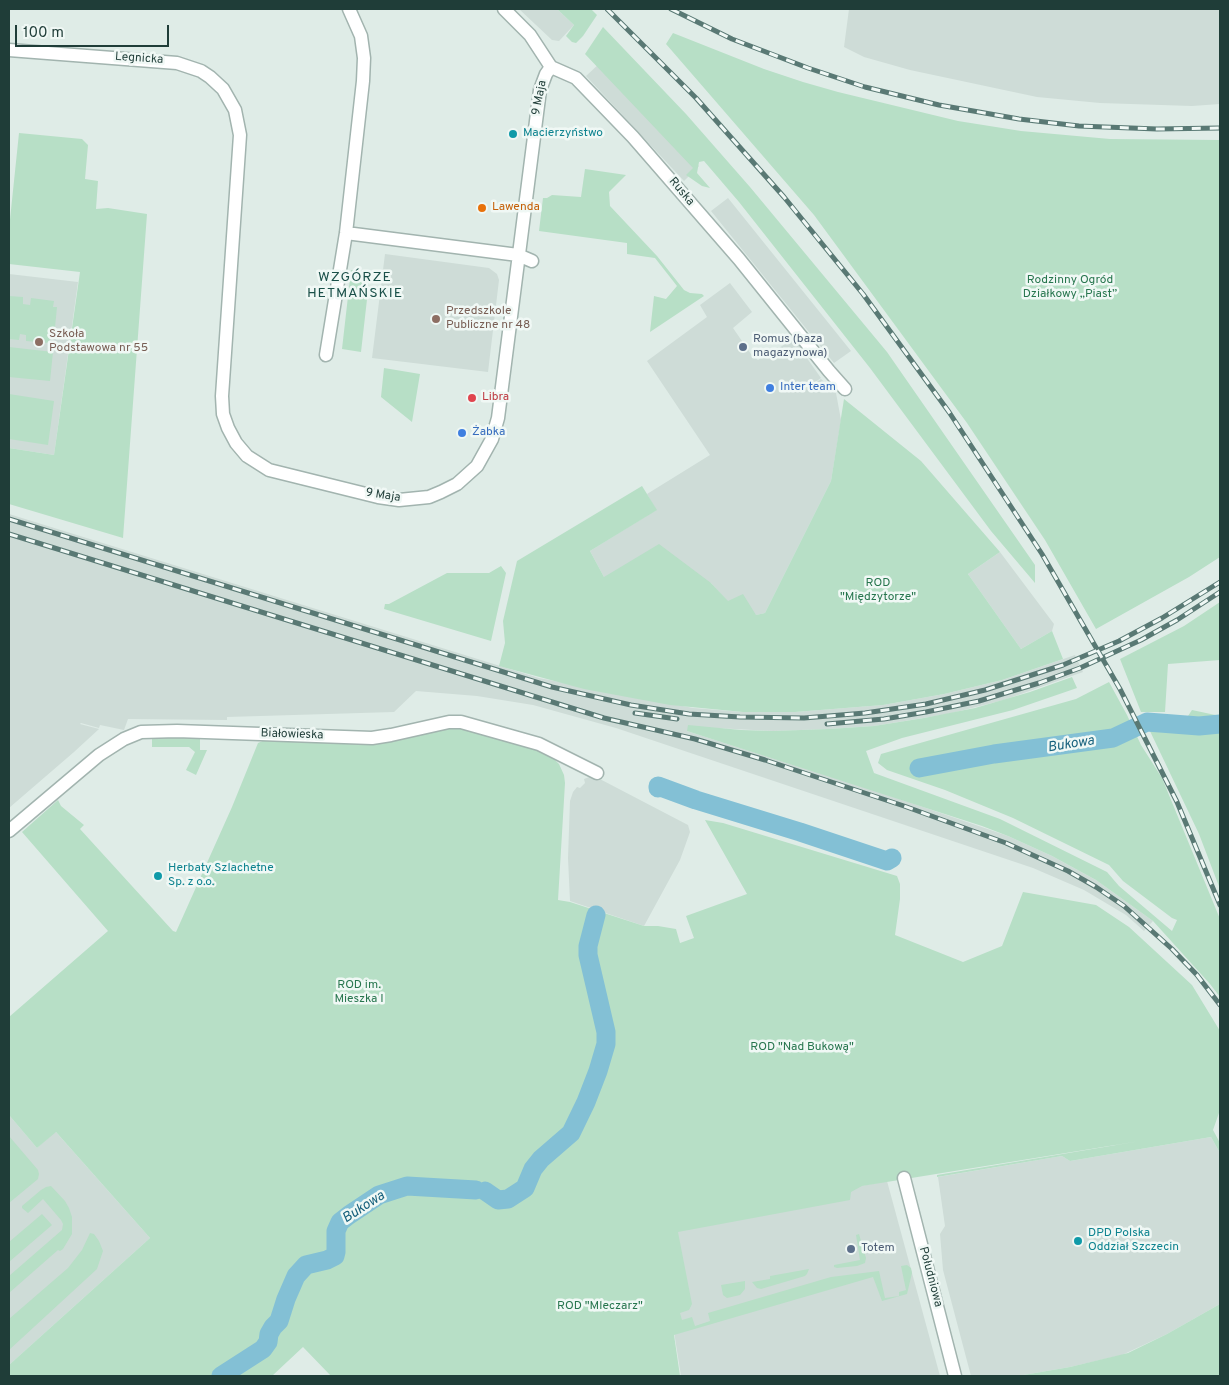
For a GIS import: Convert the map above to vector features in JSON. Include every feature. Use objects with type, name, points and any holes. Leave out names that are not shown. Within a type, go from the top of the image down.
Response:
[{"type":"street","points":[[326,355],[346,234],[364,65],[361,36],[349,9]]},
{"type":"street","points":[[504,9],[530,35],[551,67]]},
{"type":"street","name":"Legnicka","points":[[9,50],[166,61],[188,66],[210,77],[223,89],[233,105],[239,123]]},
{"type":"street","name":"9 Maja","points":[[239,123],[238,181],[222,403],[226,424],[236,443],[252,460],[265,468],[286,475],[394,500],[412,500],[429,497],[446,490],[463,479],[483,456],[495,431],[540,90],[551,67]]},
{"type":"street","name":"Ruska","points":[[551,67],[576,78],[633,137],[739,259],[845,389]]},
{"type":"street","points":[[346,234],[518,255],[532,261]]},
{"type":"street","name":"Białowieska","points":[[9,831],[99,755],[124,739],[141,732],[177,731],[372,738],[448,722],[461,722],[539,744],[597,774]]},
{"type":"street","name":"Południowa","points":[[904,1178],[956,1376]]},
{"type":"shaded area","points":[[519,9],[557,9],[574,25],[559,41],[552,40]]},
{"type":"shaded area","points":[[849,9],[1220,9],[1220,104],[1192,106],[1100,103],[1037,97],[910,70],[864,57],[844,47]]},
{"type":"shaded area","points":[[600,63],[608,67],[699,166],[684,181],[586,76]]},
{"type":"shaded area","points":[[728,198],[851,351],[834,363],[711,211]]},
{"type":"shaded area","name":"Przedszkole Publiczne nr 48","points":[[385,254],[489,268],[497,274],[499,280],[488,372],[372,358]]},
{"type":"shaded area","name":"Szkoła Podstawowa nr 55","points":[[9,274],[78,282],[54,455],[9,448]]},
{"type":"shaded area","points":[[730,283],[752,312],[733,328],[753,357],[758,360],[764,358],[794,338],[806,352],[804,354],[821,378],[797,395],[821,379],[836,393],[841,420],[831,481],[765,613],[756,615],[728,602],[711,583],[604,577],[590,551],[656,510],[647,494],[710,455],[647,361],[707,317],[700,305]]},
{"type":"shaded area","points":[[9,514],[539,678],[693,708],[743,712],[795,712],[883,705],[944,694],[1002,680],[1075,655],[1083,672],[1004,700],[948,714],[874,726],[829,729],[773,731],[715,728],[687,731],[885,794],[1008,836],[1052,856],[1096,880],[1153,921],[1144,931],[1126,915],[1084,890],[1033,868],[616,728],[533,705],[477,696],[416,691],[394,712],[227,717],[227,720],[128,719],[124,730],[100,725],[99,728],[81,723],[99,729],[9,808]]},
{"type":"shaded area","points":[[1000,552],[1054,624],[1052,631],[1021,649],[968,574]]},
{"type":"shaded area","points":[[592,776],[688,825],[690,832],[680,860],[644,926],[570,901],[568,858],[570,801],[577,787],[580,788],[585,783],[584,779]]},
{"type":"shaded area","points":[[9,1115],[37,1148],[55,1131],[150,1238],[9,1365]]},
{"type":"shaded area","points":[[1211,1137],[1220,1153],[1220,1304],[1167,1334],[1122,1355],[1018,1376],[971,1376],[943,1270],[940,1234],[945,1226],[938,1177],[1062,1156],[1070,1161]]},
{"type":"shaded area","points":[[887,1181],[940,1376],[681,1376],[657,1224]]},
{"type":"green space","points":[[557,9],[591,9],[597,15],[576,43],[566,36],[574,25]]},
{"type":"green space","points":[[603,27],[686,114],[750,187],[887,352],[1035,565],[1035,583],[991,531],[870,368],[739,202],[704,161],[699,162],[697,173],[710,188],[702,186],[686,175],[693,168],[585,54]]},
{"type":"green space","name":"Rodzinny Ogród Działkowy „Piast”","points":[[673,33],[764,69],[803,82],[958,121],[1021,131],[1110,139],[1220,140],[1220,557],[1189,577],[1096,629],[1045,540],[967,423],[814,215],[666,44]]},
{"type":"green space","points":[[19,133],[82,139],[88,145],[85,179],[98,181],[96,209],[108,208],[147,214],[123,538],[9,504],[9,448],[54,455],[80,272],[9,264],[9,229]]},
{"type":"green space","points":[[585,169],[626,175],[609,192],[610,206],[657,256],[684,290],[704,296],[650,332],[654,296],[666,299],[677,286],[655,258],[627,254],[627,243],[539,231],[543,198],[552,195],[581,197]]},
{"type":"green space","points":[[351,270],[370,273],[361,352],[342,349]]},
{"type":"green space","points":[[9,296],[23,297],[23,304],[30,305],[31,298],[54,301],[53,307],[57,307],[54,338],[50,337],[49,343],[26,341],[26,335],[20,334],[19,340],[9,339]]},
{"type":"green space","points":[[9,347],[53,352],[50,381],[9,377]]},
{"type":"green space","points":[[384,368],[420,374],[412,422],[381,397]]},
{"type":"green space","points":[[9,394],[54,401],[48,445],[9,439]]},
{"type":"green space","name":"ROD \"Międzytorze\"","points":[[844,399],[921,461],[1000,552],[968,574],[1021,649],[1052,631],[1063,659],[1002,680],[944,694],[883,705],[795,712],[743,712],[670,705],[584,689],[499,666],[505,643],[503,621],[517,561],[642,486],[657,510],[590,551],[604,577],[659,544],[711,583],[728,601],[743,594],[756,615],[765,613],[831,481]]},
{"type":"green space","points":[[501,566],[506,573],[491,641],[384,609],[385,604],[389,604],[447,573],[489,573]]},
{"type":"green space","points":[[1220,602],[1220,660],[1168,664],[1165,712],[1141,712],[1120,659],[1184,626]]},
{"type":"green space","points":[[1072,677],[1077,688],[1013,710],[902,738],[866,751],[874,773],[1000,819],[1107,872],[1119,886],[1172,931],[1177,920],[1123,881],[1109,865],[1013,818],[945,790],[887,770],[878,763],[881,754],[1076,699],[1109,682],[1141,745],[1162,778],[1220,919],[1220,997],[1153,921],[1096,880],[1052,856],[982,826],[687,731],[688,725],[773,731],[874,726],[975,708],[1030,692]]},
{"type":"green space","points":[[1192,710],[1220,716],[1220,889],[1199,834],[1149,729],[1182,725]]},
{"type":"green space","points":[[455,726],[533,747],[552,757],[559,764],[565,783],[558,900],[570,902],[644,926],[676,929],[680,943],[694,938],[686,916],[747,894],[705,820],[723,823],[897,876],[900,884],[900,899],[895,935],[963,962],[1002,946],[1023,892],[1096,905],[1129,927],[1192,985],[1220,1031],[1220,1110],[1213,1130],[1220,1143],[1220,1153],[1211,1137],[1070,1161],[1062,1156],[937,1177],[937,1175],[1140,1141],[862,1186],[851,1192],[850,1200],[678,1232],[692,1304],[689,1310],[680,1313],[682,1320],[692,1317],[695,1326],[710,1321],[708,1313],[831,1277],[879,1271],[885,1298],[899,1296],[899,1292],[906,1290],[901,1266],[907,1265],[911,1268],[912,1273],[907,1294],[882,1301],[873,1277],[674,1335],[680,1376],[331,1376],[303,1347],[272,1376],[9,1376],[9,1365],[150,1238],[56,1132],[37,1148],[9,1115],[9,1017],[108,931],[22,832],[58,800],[61,806],[84,825],[80,829],[173,931],[176,932],[232,807],[258,743],[267,739],[363,742]]},
{"type":"green space","points":[[152,737],[200,738],[200,750],[207,750],[196,775],[186,770],[195,752],[189,747],[152,747]]},
{"type":"green space","points":[[9,1136],[38,1170],[39,1174],[38,1179],[9,1203]]},
{"type":"green space","points":[[51,1186],[69,1208],[72,1217],[72,1234],[63,1249],[58,1250],[9,1293],[9,1276],[62,1230],[63,1224],[61,1220],[43,1199],[28,1213],[22,1208],[41,1190]]},
{"type":"green space","points":[[42,1214],[52,1225],[9,1262],[9,1242]]},
{"type":"green space","points":[[90,1233],[94,1234],[103,1251],[97,1269],[9,1350],[9,1319],[68,1268],[82,1250]]},
{"type":"green space","points":[[859,1234],[866,1258],[865,1263],[857,1266],[834,1267],[834,1265],[860,1260],[856,1235]]},
{"type":"green space","points":[[809,1269],[805,1276],[761,1289],[757,1288],[752,1282],[770,1279],[770,1276]]},
{"type":"green space","points":[[745,1281],[745,1289],[740,1295],[727,1298],[723,1295],[721,1285]]},
{"type":"green space","points":[[1220,1304],[1220,1376],[1018,1376],[1070,1367],[1128,1353],[1167,1334]]},
{"type":"waterway","name":"Bukowa","points":[[919,768],[994,754],[1113,738],[1147,722],[1199,726],[1220,724]]},
{"type":"waterway","name":"Bukowa","points":[[658,788],[658,786],[887,861],[892,858]]},
{"type":"waterway","name":"Bukowa","points":[[485,1191],[498,1200],[508,1199],[525,1188],[533,1169],[541,1159],[571,1133],[586,1102],[606,1044],[606,1032],[588,955],[588,946],[596,915]]},
{"type":"waterway","name":"Bukowa","points":[[221,1376],[263,1349],[268,1342],[269,1334],[279,1321],[296,1276],[306,1265],[335,1256],[336,1231],[340,1222],[349,1215],[379,1195],[407,1186],[476,1190]]},
{"type":"railway","points":[[607,9],[696,98],[784,197],[863,294],[949,412],[1042,554],[1120,689],[1177,802],[1220,905]]},
{"type":"railway","points":[[671,9],[732,39],[808,68],[865,87],[939,105],[1019,119],[1079,126],[1157,129],[1220,128]]},
{"type":"railway","points":[[9,519],[552,687],[631,705],[689,714],[740,717],[804,718],[865,713],[926,704],[985,690],[1063,665],[1119,641],[1162,618],[1220,582]]},
{"type":"railway","points":[[9,534],[604,718],[695,739],[765,760],[904,806],[1006,843],[1068,871],[1124,906],[1172,949],[1197,975],[1220,1005]]},
{"type":"railway","points":[[827,724],[884,719],[926,712],[979,701],[1039,683],[1080,668],[1141,640],[1177,620],[1220,592]]},
{"type":"railway","points":[[635,713],[677,719]]},
{"type":"place","name":"Macierzyństwo","points":[[513,134]]},
{"type":"place","name":"Lawenda","points":[[482,208]]},
{"type":"place","name":"Przedszkole Publiczne nr 48","points":[[436,319]]},
{"type":"place","name":"Szkoła Podstawowa nr 55","points":[[39,342]]},
{"type":"place","name":"Romus (baza magazynowa)","points":[[743,347]]},
{"type":"place","name":"Inter team","points":[[770,388]]},
{"type":"place","name":"Libra","points":[[472,398]]},
{"type":"place","name":"Żabka","points":[[462,433]]},
{"type":"place","name":"Herbaty Szlachetne Sp. z o.o.","points":[[158,876]]},
{"type":"place","name":"DPD Polska Oddział Szczecin","points":[[1078,1241]]},
{"type":"place","name":"Totem","points":[[851,1249]]},
{"type":"district","name":"WZGÓRZE HETMAŃSKIE","points":[[355,286]]},
{"type":"park label","name":"ROD im. Mieszka I","points":[[359,993]]},
{"type":"park label","name":"ROD \"Nad Bukową\"","points":[[802,1048]]},
{"type":"park label","name":"ROD \"Mleczarz\"","points":[[600,1307]]}]
